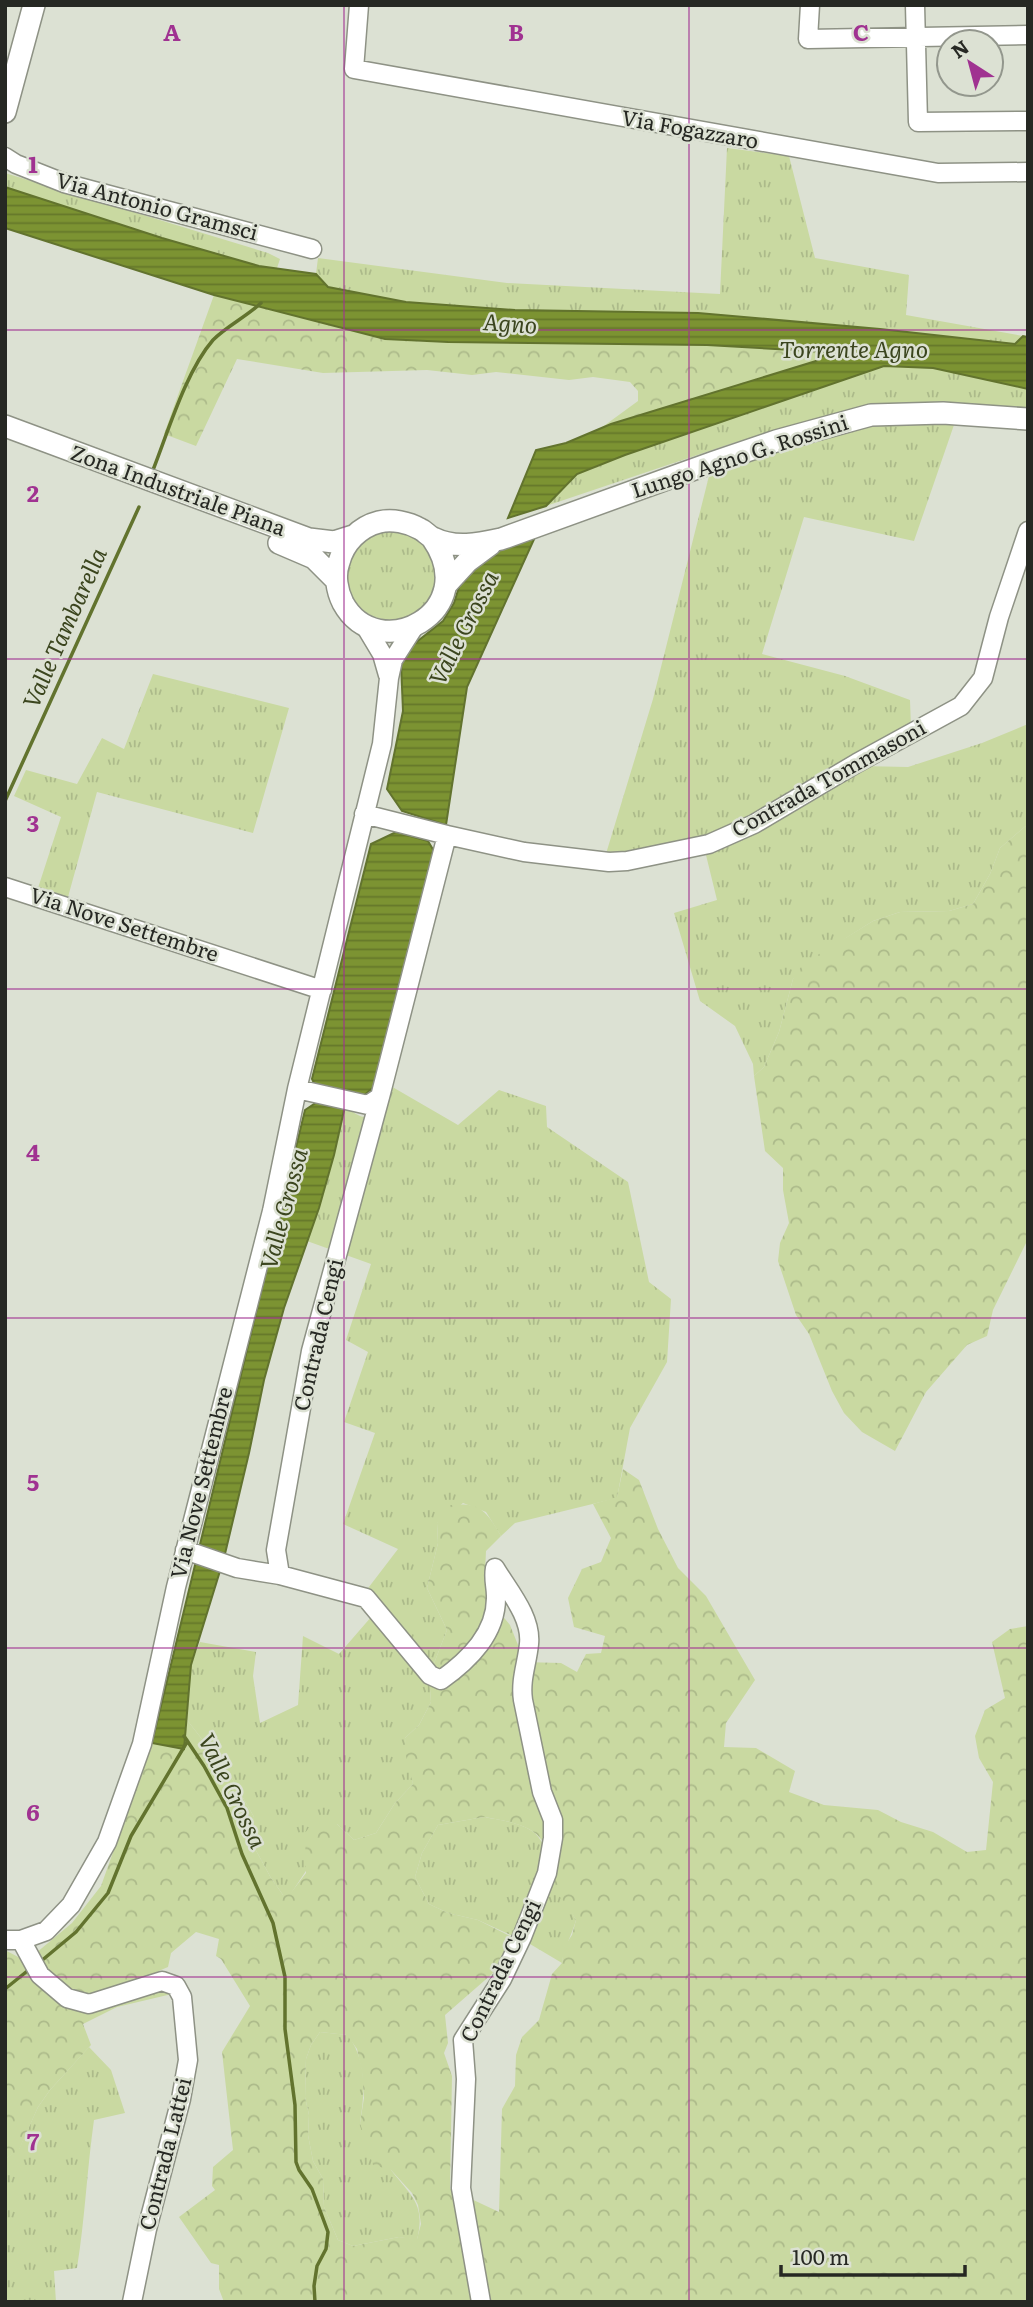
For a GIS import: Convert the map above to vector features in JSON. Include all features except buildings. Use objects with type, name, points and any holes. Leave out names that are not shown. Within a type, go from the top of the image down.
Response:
[{"type":"main road","points":[[5,112],[34,5]]},
{"type":"main road","name":"Lungo Agno G. Rossini","points":[[501,538],[751,449],[871,415],[943,413],[1028,419]]},
{"type":"main road","name":"Zona Industriale Piana","points":[[5,426],[309,539],[334,542],[354,536],[365,527],[379,522],[393,521],[421,529],[432,538],[463,545],[501,538]]},
{"type":"main road","name":"Zona Industriale Piana","points":[[5,441],[314,558],[336,580],[345,606],[364,624]]},
{"type":"main road","points":[[336,580],[341,556],[354,536]]},
{"type":"main road","points":[[432,538],[442,552],[446,585]]},
{"type":"main road","points":[[364,624],[389,631],[414,627],[426,620],[436,610],[446,585],[468,561],[501,538]]},
{"type":"street","name":"Via Fogazzaro","points":[[359,5],[354,69],[937,173],[1028,172]]},
{"type":"street","points":[[810,5],[808,39],[1028,35]]},
{"type":"street","points":[[915,5],[918,122],[1028,121]]},
{"type":"street","name":"Via Antonio Gramsci","points":[[5,157],[64,183],[312,249]]},
{"type":"street","name":"Contrada Tommasoni","points":[[364,814],[524,852],[609,862],[627,861],[709,844],[754,824],[961,706],[983,678],[999,617],[1027,538]]},
{"type":"street","points":[[364,624],[382,654],[389,678]]},
{"type":"street","points":[[389,678],[393,660],[414,627]]},
{"type":"street","name":"Via Nove Settembre","points":[[13,1940],[46,1931],[71,1905],[107,1842],[142,1744],[185,1550],[272,1211],[297,1089],[382,744],[389,678]]},
{"type":"street","points":[[297,1089],[368,1105],[380,1097],[447,835]]},
{"type":"street","name":"Via Nove Settembre","points":[[5,887],[322,990]]},
{"type":"street","name":"Contrada Cengi","points":[[280,1575],[276,1550],[311,1351],[380,1097]]},
{"type":"street","name":"Contrada Cengi","points":[[185,1550],[237,1568],[280,1575],[366,1598],[429,1675],[441,1680],[466,1662],[494,1620],[497,1594],[493,1578],[495,1568],[524,1616],[529,1642],[521,1687],[542,1792],[553,1821],[552,1838],[547,1873],[522,1937],[502,1979],[463,2040],[466,2080],[461,2188],[481,2302]]},
{"type":"street","name":"Contrada Lattei","points":[[13,1940],[40,1975],[67,1998],[89,2004],[162,1981],[176,1986],[182,1997],[188,2060],[132,2302]]},
{"type":"green space","points":[[727,148],[789,156],[815,258],[909,275],[906,315],[1023,336],[1015,344],[698,313],[515,310],[406,302],[328,287],[316,274],[318,258],[507,283],[720,294]]},
{"type":"green space","points":[[5,173],[268,253],[280,259],[277,268],[259,266],[162,238],[5,187]]},
{"type":"green space","points":[[214,295],[385,339],[429,342],[707,345],[829,352],[816,361],[601,428],[638,401],[638,391],[630,382],[593,377],[569,380],[496,372],[472,375],[427,370],[323,373],[237,359],[196,446],[164,434]]},
{"type":"green space","points":[[884,366],[933,368],[1028,389],[1028,408],[932,402],[894,404],[841,412],[733,443],[546,506],[577,474]]},
{"type":"green space","points":[[955,422],[914,541],[804,517],[762,654],[845,676],[910,700],[911,728],[757,817],[695,844],[605,857],[653,699],[710,472],[845,431],[896,423]]},
{"type":"green space","points":[[391,530],[408,534],[423,543],[432,558],[436,575],[432,592],[423,607],[408,616],[391,620],[374,616],[359,607],[350,592],[346,575],[350,558],[359,543],[374,534]]},
{"type":"green space","points":[[153,674],[289,708],[253,833],[97,792],[68,897],[38,888],[61,817],[14,796],[26,770],[77,784],[102,738],[124,749]]},
{"type":"green space","points":[[1028,724],[1028,824],[1000,848],[990,874],[973,904],[949,911],[900,912],[873,921],[793,979],[779,1032],[764,1067],[754,1076],[753,1064],[735,1026],[700,1001],[674,913],[717,900],[705,851],[861,766],[908,767],[982,743]]},
{"type":"green space","points":[[1028,824],[1028,1239],[993,1310],[987,1336],[967,1345],[926,1392],[895,1451],[862,1432],[844,1413],[809,1334],[796,1315],[778,1261],[780,1243],[789,1223],[783,1190],[783,1168],[765,1151],[754,1076],[764,1067],[779,1032],[793,979],[803,964],[873,921],[900,912],[949,911],[973,904],[990,874],[1000,848]]},
{"type":"green space","points":[[389,1085],[458,1125],[499,1090],[546,1106],[547,1127],[628,1182],[649,1282],[671,1299],[667,1362],[630,1428],[617,1498],[515,1523],[501,1536],[486,1512],[463,1503],[437,1523],[438,1543],[427,1588],[447,1630],[429,1676],[431,1702],[419,1725],[405,1738],[413,1784],[395,1803],[376,1833],[354,1840],[337,1824],[290,1895],[283,1895],[252,1843],[254,1817],[230,1775],[187,1720],[191,1665],[200,1642],[256,1652],[253,1676],[260,1723],[298,1705],[303,1636],[339,1654],[372,1616],[359,1600],[398,1549],[343,1524],[375,1433],[344,1422],[368,1352],[346,1340],[371,1264],[307,1241],[334,1155],[345,1106],[360,1116],[370,1115]]},
{"type":"green space","points":[[623,1469],[639,1480],[658,1529],[678,1568],[706,1596],[755,1680],[726,1723],[724,1747],[756,1748],[795,1771],[789,1792],[824,1805],[878,1810],[901,1822],[933,1832],[967,1852],[986,1850],[993,1782],[979,1758],[975,1736],[985,1710],[1005,1698],[992,1642],[1010,1629],[1028,1626],[1028,2302],[224,2302],[219,2289],[219,2265],[211,2263],[179,2217],[215,2190],[212,2186],[213,2167],[233,2150],[222,2052],[250,2006],[221,1959],[216,1956],[219,1939],[196,1932],[171,1953],[168,1967],[121,1987],[95,1994],[74,1992],[57,1981],[36,1953],[72,1923],[101,1886],[152,1743],[184,1748],[187,1720],[230,1775],[254,1817],[252,1843],[283,1895],[290,1894],[306,1873],[305,1833],[316,1818],[337,1824],[354,1840],[376,1833],[395,1803],[413,1784],[405,1738],[419,1725],[431,1702],[429,1676],[447,1630],[427,1588],[438,1543],[437,1523],[444,1506],[465,1505],[479,1509],[490,1519],[501,1536],[486,1551],[485,1573],[491,1602],[510,1625],[522,1655],[522,1662],[561,1663],[577,1672],[586,1654],[601,1653],[605,1636],[574,1627],[568,1598],[582,1569],[601,1562],[611,1538],[593,1504],[617,1497]],"holes":[[[484,1817],[528,1828],[541,1839],[545,1847],[546,1874],[576,1920],[572,1935],[564,1947],[562,1963],[552,1974],[539,2020],[522,2037],[516,2055],[515,2086],[502,2109],[499,2212],[450,2189],[452,2076],[444,2053],[448,2043],[445,2015],[492,1974],[512,1937],[478,1920],[448,1913],[429,1904],[415,1877],[422,1853],[438,1825]],[[320,2032],[347,2035],[357,2049],[364,2098],[360,2123],[373,2165],[391,2170],[412,2193],[418,2205],[421,2224],[417,2239],[399,2237],[353,2246],[338,2240],[324,2207],[323,2179],[313,2161],[308,2135],[306,2059]]]},
{"type":"green space","points":[[484,1817],[527,1828],[544,1846],[576,1920],[562,1963],[530,1944],[478,1920],[448,1913],[429,1904],[415,1877],[422,1853],[438,1825]]},
{"type":"green space","points":[[5,1950],[20,1958],[34,1977],[68,2006],[165,1987],[176,1993],[117,2007],[83,2024],[91,2045],[38,2107],[19,2150],[5,2159]]},
{"type":"green space","points":[[320,2032],[348,2035],[354,2045],[363,2077],[360,2123],[382,2159],[415,2201],[420,2218],[417,2240],[399,2237],[353,2246],[338,2240],[324,2207],[323,2179],[313,2161],[308,2135],[306,2059]]},
{"type":"green space","points":[[89,2047],[111,2070],[125,2113],[94,2120],[77,2268],[54,2271],[56,2302],[5,2302],[5,2159],[19,2149],[38,2107],[50,2090]]},
{"type":"water","name":"Torrente Agno","points":[[5,187],[259,266],[316,274],[328,287],[406,302],[515,310],[698,313],[1015,344],[1023,336],[1028,337],[1028,389],[933,368],[884,366],[577,474],[546,506],[508,518],[536,450],[566,443],[611,424],[816,361],[828,352],[707,345],[385,339],[214,295],[5,228]]},
{"type":"water","points":[[535,537],[467,687],[446,825],[402,811],[387,789],[403,711],[401,663],[409,648],[443,621],[454,603],[460,584],[490,554]]},
{"type":"water","points":[[396,832],[428,841],[435,853],[375,1086],[361,1098],[317,1089],[312,1079],[371,844]]},
{"type":"water","points":[[317,1102],[345,1106],[319,1208],[284,1308],[264,1380],[224,1558],[191,1665],[184,1749],[152,1743],[305,1110]]},
{"type":"waterway","name":"Valle Tambarella","points":[[153,470],[178,402],[203,353],[218,335],[261,303]]},
{"type":"waterway","name":"Valle Tambarella","points":[[5,801],[139,507]]},
{"type":"waterway","name":"Valle Grossa","points":[[184,1736],[227,1808],[242,1854],[273,1923],[285,1977],[285,2029],[295,2105],[296,2162],[312,2189],[328,2232],[326,2249],[317,2266],[315,2302]]},
{"type":"waterway","points":[[40,1962],[76,1932],[108,1893],[131,1836],[187,1742]]},
{"type":"waterway","points":[[5,1989],[31,1968]]},
{"type":"water label","name":"Agno","points":[[510,324]]}]
